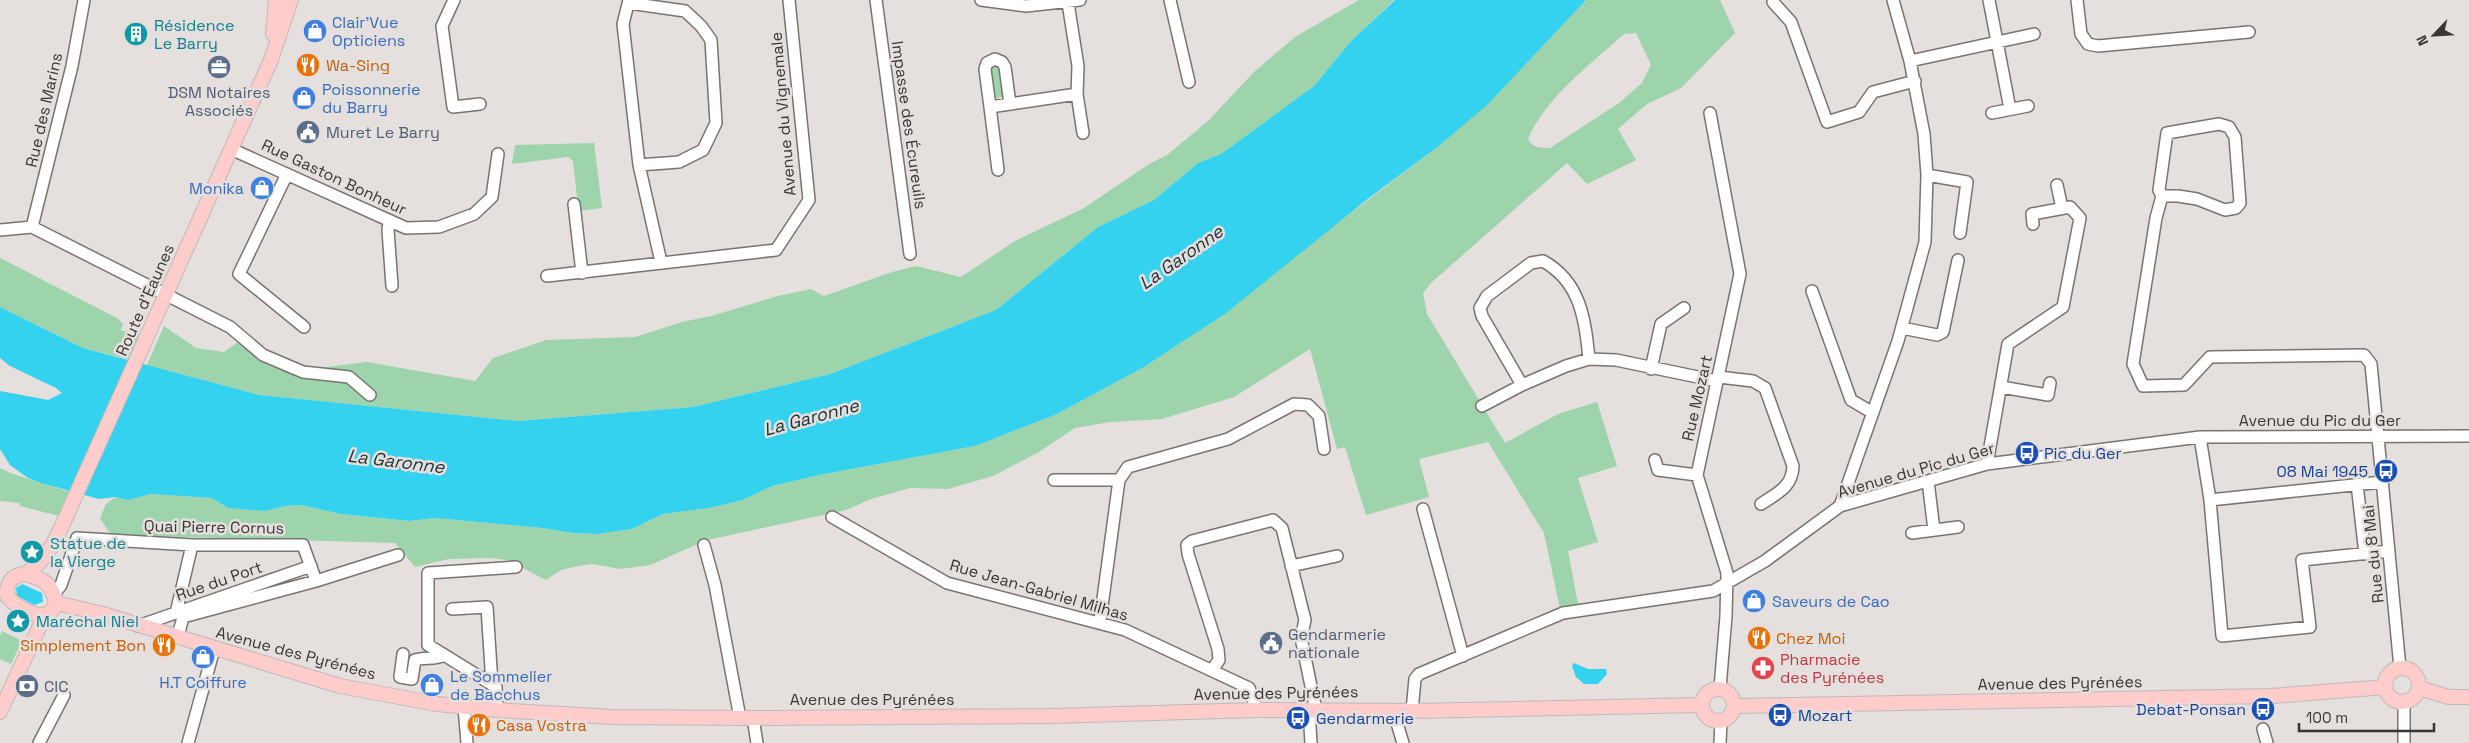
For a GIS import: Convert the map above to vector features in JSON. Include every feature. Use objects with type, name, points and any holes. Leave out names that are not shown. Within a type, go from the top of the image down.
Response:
[{"type":"main road","name":"Route d'Eaunes","points":[[271,60],[276,0]]},
{"type":"main road","name":"Route d'Eaunes","points":[[25,574],[40,563],[48,553],[61,528],[159,314],[271,60],[291,0]]},
{"type":"main road","name":"Route d'Eaunes","points":[[48,553],[51,590]]},
{"type":"main road","points":[[25,574],[36,577],[51,590],[52,611],[38,614],[15,605],[4,592],[17,575],[25,574]]},
{"type":"main road","name":"Avenue des Pyrénées","points":[[51,590],[138,626],[178,636],[214,649],[340,686],[464,707],[497,710],[612,717],[747,718],[1052,716],[1257,710],[1393,710],[1412,712],[1702,705]]},
{"type":"main road","points":[[0,712],[37,632],[38,614]]},
{"type":"main road","points":[[2400,668],[2415,673],[2419,688],[2414,697],[2404,702],[2392,698],[2386,687],[2391,673],[2400,668]]},
{"type":"main road","name":"Avenue des Pyrénées","points":[[1735,706],[2272,696],[2386,687]]},
{"type":"main road","points":[[1720,688],[1728,691],[1733,697],[1735,706],[1731,716],[1721,722],[1712,720],[1704,714],[1702,705],[1704,696],[1711,690],[1720,688]]},
{"type":"main road","points":[[2419,688],[2449,697],[2469,697]]},
{"type":"street","name":"Rue des Marins","points":[[32,226],[72,66],[83,0]]},
{"type":"street","points":[[454,0],[442,26],[454,107],[480,104]]},
{"type":"street","name":"Avenue du Vignemale","points":[[547,276],[776,250],[809,200],[788,0]]},
{"type":"street","name":"Impasse des Écureuils","points":[[876,0],[910,254]]},
{"type":"street","points":[[981,0],[1026,6],[1068,3],[1080,0]]},
{"type":"street","points":[[1170,0],[1189,82]]},
{"type":"street","points":[[1840,506],[1874,413],[1902,328],[1925,242],[1927,174],[1924,134],[1915,81],[1893,0]]},
{"type":"street","points":[[1988,0],[2010,109]]},
{"type":"street","points":[[2076,0],[2081,34],[2088,44],[2098,46],[2249,32]]},
{"type":"street","points":[[639,165],[679,162],[703,150],[716,123],[711,40],[702,26],[685,11],[629,1],[623,24],[639,165],[661,262]]},
{"type":"street","points":[[1773,2],[1791,22],[1827,122],[1859,112],[1873,92],[1915,81]]},
{"type":"street","points":[[1068,3],[1078,66],[1077,94],[1083,133]]},
{"type":"street","points":[[1910,61],[2034,34]]},
{"type":"street","points":[[998,170],[985,69],[987,64],[994,59],[1002,62],[1005,67],[1010,104]]},
{"type":"street","points":[[990,107],[1077,94]]},
{"type":"street","points":[[1992,113],[2028,106]]},
{"type":"street","name":"Rue Mozart","points":[[1696,475],[1740,274],[1710,113]]},
{"type":"street","points":[[2219,124],[2229,127],[2235,136],[2240,203],[2236,208],[2225,210],[2197,199],[2162,196],[2158,190],[2167,133],[2219,124]]},
{"type":"street","name":"Rue Gaston Bonheur","points":[[231,149],[406,228],[439,227],[474,214],[492,197],[498,154]]},
{"type":"street","points":[[287,174],[239,274],[304,327]]},
{"type":"street","points":[[1927,174],[1967,182],[1960,233]]},
{"type":"street","points":[[2058,185],[2062,208]]},
{"type":"street","name":"Rue du 8 Mai","points":[[2162,196],[2156,218],[2133,364],[2143,386],[2184,385],[2210,356],[2364,355],[2371,364],[2400,668]]},
{"type":"street","points":[[574,204],[582,273]]},
{"type":"street","points":[[1987,464],[2008,344],[2063,307],[2080,218],[2070,207],[2062,208],[2032,214],[2033,224]]},
{"type":"street","points":[[389,221],[392,286]]},
{"type":"street","points":[[0,230],[32,226],[230,327],[262,355],[303,372],[349,377],[370,395]]},
{"type":"street","points":[[1902,328],[1937,335],[1943,332],[1958,260]]},
{"type":"street","points":[[1522,385],[1482,316],[1480,308],[1486,296],[1530,263],[1544,261],[1558,269],[1576,297],[1584,313],[1589,359]]},
{"type":"street","points":[[1812,291],[1851,400],[1874,413]]},
{"type":"street","points":[[1651,369],[1661,324],[1684,308]]},
{"type":"street","points":[[1482,406],[1522,385],[1566,366],[1589,359],[1616,360],[1651,369],[1718,379],[1753,381],[1765,388],[1793,466],[1793,478],[1783,489],[1761,504]]},
{"type":"street","points":[[2000,387],[2048,395],[2050,383]]},
{"type":"street","points":[[1100,621],[1119,480],[1128,467],[1228,439],[1294,404],[1308,405],[1319,416],[1324,449]]},
{"type":"street","name":"Avenue du Pic du Ger","points":[[1412,712],[1415,679],[1419,674],[1563,614],[1713,592],[1726,586],[1765,561],[1840,506],[1987,464],[2200,437],[2469,436]]},
{"type":"street","points":[[2200,437],[2210,500],[2222,636],[2310,627],[2302,560],[2389,551]]},
{"type":"street","points":[[1655,460],[1658,470],[1696,475],[1724,560],[1727,573],[1726,616],[1720,688]]},
{"type":"street","points":[[1054,480],[1119,480]]},
{"type":"street","points":[[1928,481],[1934,530]]},
{"type":"street","points":[[2210,500],[2382,482]]},
{"type":"street","points":[[2357,484],[2365,554]]},
{"type":"street","points":[[1423,509],[1463,656]]},
{"type":"street","name":"Rue Jean-Gabriel Milhas","points":[[832,517],[947,583],[1100,621],[1125,630],[1249,688],[1257,710]]},
{"type":"street","points":[[1212,670],[1219,660],[1219,654],[1188,554],[1189,542],[1273,520],[1282,528],[1305,623],[1301,638],[1313,710],[1311,743]]},
{"type":"street","points":[[1912,533],[1958,527]]},
{"type":"street","name":"Quai Pierre Cornus","points":[[51,590],[64,572],[78,538],[192,545],[303,545],[311,566]]},
{"type":"street","points":[[176,613],[192,545]]},
{"type":"street","points":[[704,545],[747,718],[757,743]]},
{"type":"street","points":[[178,636],[183,617],[316,581],[398,555]]},
{"type":"street","points":[[1291,566],[1337,556]]},
{"type":"street","points":[[311,566],[316,581]]},
{"type":"street","name":"Rue du Port","points":[[138,626],[311,566]]},
{"type":"street","points":[[497,710],[496,687],[428,645],[428,573],[516,567]]},
{"type":"street","points":[[452,609],[487,607],[492,684]]},
{"type":"street","points":[[188,743],[214,649]]},
{"type":"street","points":[[403,654],[400,677],[412,679],[415,660],[425,657],[439,658],[444,655]]},
{"type":"street","points":[[402,697],[406,678]]},
{"type":"street","points":[[38,743],[64,695]]},
{"type":"street","points":[[2404,702],[2404,743]]},
{"type":"street","points":[[464,707],[467,743]]},
{"type":"street","points":[[1393,710],[1403,743]]},
{"type":"street","points":[[1720,743],[1721,722]]},
{"type":"street","points":[[2263,728],[2267,743]]},
{"type":"green space","points":[[1359,0],[1394,0],[1351,41],[1314,86],[1221,154],[1198,163],[1154,200],[1098,227],[996,310],[830,374],[693,407],[518,421],[260,395],[147,365],[164,326],[196,348],[224,352],[238,342],[296,371],[367,362],[475,381],[493,358],[546,340],[635,337],[778,296],[811,289],[824,296],[892,272],[916,266],[961,277],[1015,241],[1084,208],[1149,164],[1167,155],[1208,121],[1254,72],[1295,37]]},
{"type":"green space","points":[[1586,0],[1720,0],[1735,33],[1681,88],[1647,104],[1618,129],[1636,160],[1587,184],[1567,163],[1431,283],[1423,293],[1427,314],[1505,443],[1558,414],[1597,402],[1617,466],[1578,478],[1598,542],[1568,551],[1578,604],[1560,609],[1544,533],[1488,442],[1419,459],[1429,497],[1366,515],[1345,447],[1337,449],[1310,349],[1234,397],[1162,419],[1110,422],[1075,428],[1039,452],[993,476],[948,489],[910,488],[871,499],[846,510],[707,540],[650,565],[621,569],[592,564],[578,566],[561,570],[546,580],[507,560],[491,558],[449,559],[415,567],[395,543],[111,535],[100,518],[106,504],[116,497],[128,500],[151,494],[212,498],[228,508],[265,511],[301,505],[341,514],[409,521],[435,518],[597,534],[632,529],[663,514],[709,508],[743,500],[772,486],[819,475],[975,446],[1055,415],[1144,367],[1183,341],[1440,145],[1486,105]],"holes":[[[1636,33],[1651,65],[1642,83],[1619,103],[1550,148],[1537,147],[1528,139],[1535,124],[1557,96],[1624,34]]]},
{"type":"green space","points":[[992,64],[1001,66],[1004,96],[998,98],[993,96],[988,72]]},
{"type":"green space","points":[[594,143],[602,208],[581,211],[579,215],[573,161],[568,157],[512,164],[515,145]]},
{"type":"green space","points":[[0,258],[117,318],[123,324],[121,330],[126,332],[129,326],[142,336],[131,360],[83,348],[0,307]]},
{"type":"green space","points":[[0,468],[70,492],[59,516],[20,506],[19,503],[0,501]]},
{"type":"green space","points":[[2,631],[22,641],[11,664],[0,659],[0,636]]},
{"type":"water","name":"La Garonne","points":[[1395,0],[1586,0],[1487,105],[1440,145],[1369,198],[1226,313],[1144,367],[1055,415],[975,446],[819,475],[772,486],[743,500],[709,508],[663,514],[632,529],[597,534],[435,518],[409,521],[341,514],[301,505],[265,511],[228,508],[212,498],[151,494],[128,500],[115,497],[99,499],[28,478],[10,465],[0,449],[0,391],[48,400],[62,393],[56,388],[10,366],[0,358],[0,307],[83,348],[260,395],[518,421],[693,407],[830,374],[996,310],[1098,227],[1154,200],[1198,163],[1221,154],[1314,86],[1351,41]]},
{"type":"water","points":[[22,584],[42,593],[43,602],[34,605],[17,596],[16,588]]},
{"type":"water","points":[[1574,663],[1588,669],[1606,669],[1607,674],[1598,684],[1584,684],[1576,677],[1572,666]]},
{"type":"place","name":"Clair'Vue Opticiens","points":[[315,31]]},
{"type":"place","name":"Résidence Le Barry","points":[[136,34]]},
{"type":"place","name":"Wa-Sing","points":[[308,65]]},
{"type":"place","name":"DSM Notaires Associés","points":[[219,67]]},
{"type":"place","name":"Poissonnerie du Barry","points":[[304,98]]},
{"type":"place","name":"Muret Le Barry","points":[[308,132]]},
{"type":"place","name":"Monika","points":[[262,188]]},
{"type":"place","name":"Pic du Ger","points":[[2027,453]]},
{"type":"place","name":"08 Mai 1945","points":[[2386,471]]},
{"type":"place","name":"Statue de la Vierge","points":[[32,552]]},
{"type":"place","name":"Saveurs de Cao","points":[[1754,601]]},
{"type":"place","name":"Maréchal Niel","points":[[18,621]]},
{"type":"place","name":"Chez Moi","points":[[1759,638]]},
{"type":"place","name":"Gendarmerie nationale","points":[[1271,643]]},
{"type":"place","name":"Simplement Bon","points":[[164,645]]},
{"type":"place","name":"H.T Coiffure","points":[[203,657]]},
{"type":"place","name":"Pharmacie des Pyrénées","points":[[1763,668]]},
{"type":"place","name":"Le Sommelier de Bacchus","points":[[432,685]]},
{"type":"place","name":"CIC","points":[[27,686]]},
{"type":"place","name":"Debat-Ponsan","points":[[2263,709]]},
{"type":"place","name":"Mozart","points":[[1780,715]]},
{"type":"place","name":"Gendarmerie","points":[[1298,718]]},
{"type":"place","name":"Casa Vostra","points":[[479,725]]}]
